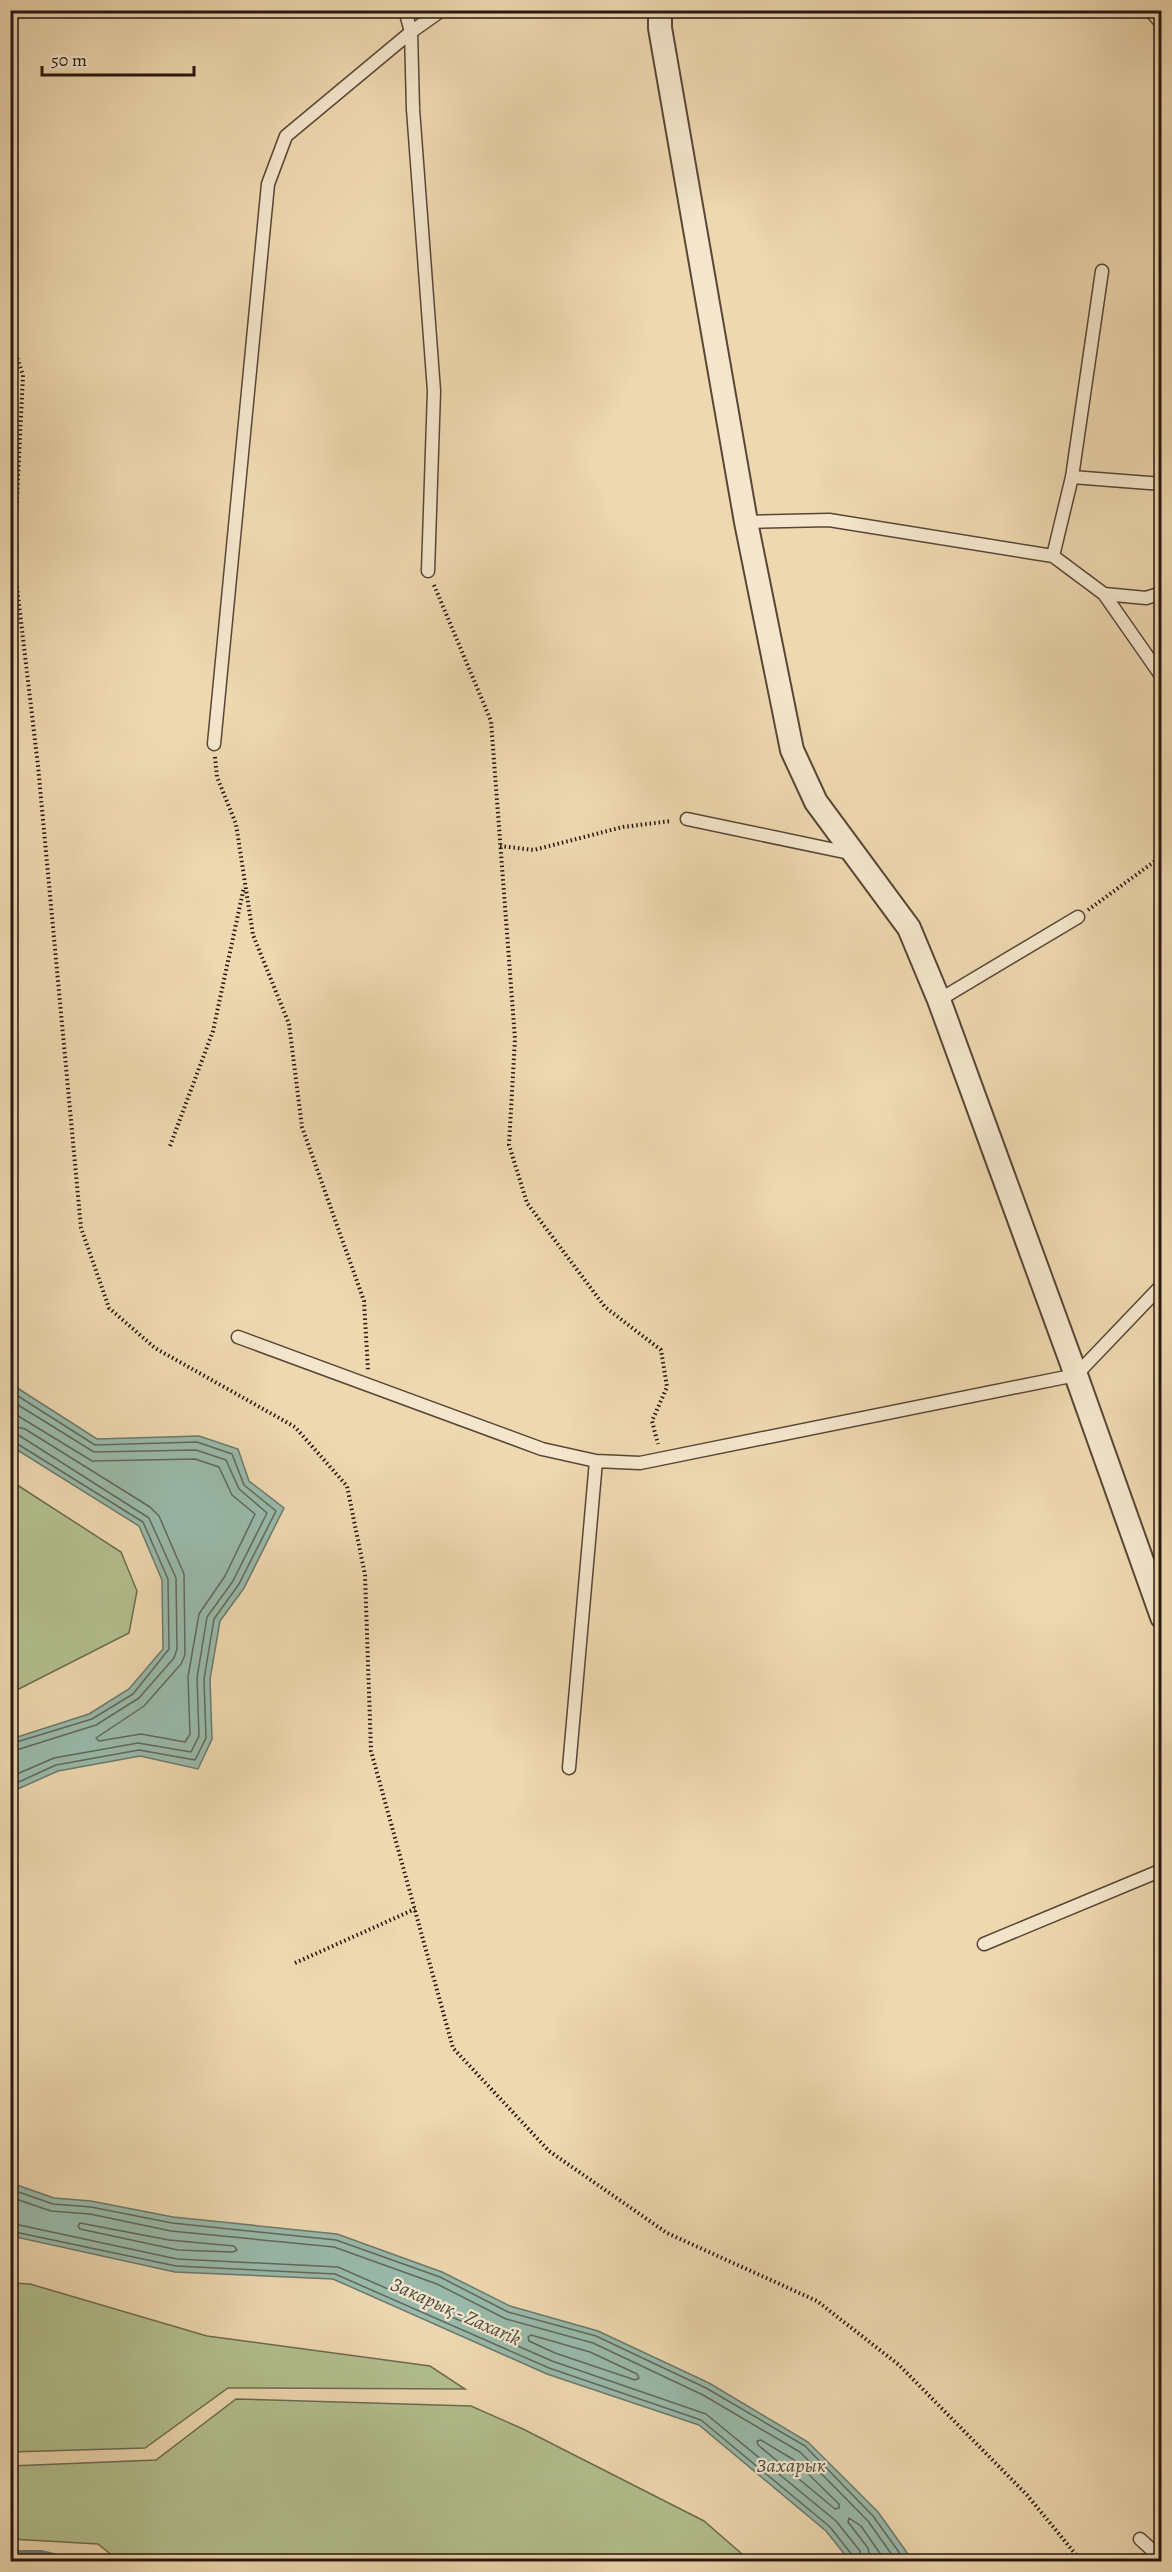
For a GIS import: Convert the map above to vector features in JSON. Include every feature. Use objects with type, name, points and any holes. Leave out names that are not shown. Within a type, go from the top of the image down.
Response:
[{"type":"street","points":[[660,10],[660,28],[746,522],[792,750],[816,802],[909,928],[939,1000],[1157,1589],[1161,1617]]},
{"type":"lane","points":[[405,10],[411,33],[413,109],[434,391],[428,571]]},
{"type":"lane","points":[[214,744],[268,184],[286,136],[442,10]]},
{"type":"lane","points":[[1150,10],[1161,24]]},
{"type":"lane","points":[[1053,556],[1072,477],[1102,271]]},
{"type":"lane","points":[[1072,477],[1161,483]]},
{"type":"lane","points":[[746,522],[829,520],[1053,556],[1104,594],[1161,677]]},
{"type":"lane","points":[[1104,594],[1146,598],[1161,593]]},
{"type":"lane","points":[[687,819],[855,854]]},
{"type":"lane","points":[[939,1000],[1078,917]]},
{"type":"lane","points":[[238,1337],[542,1449],[596,1461],[640,1463],[1076,1375],[1161,1285]]},
{"type":"lane","points":[[569,1768],[596,1461]]},
{"type":"lane","points":[[984,1944],[1161,1870]]},
{"type":"lane","points":[[1140,2539],[1161,2559]]},
{"type":"path","points":[[10,337],[23,375],[14,562],[38,765],[81,1227],[109,1308],[155,1348],[295,1427],[347,1486],[365,1575],[371,1751],[453,2048],[549,2151],[667,2233],[817,2301],[899,2365],[1027,2495],[1082,2562]]},
{"type":"path","points":[[428,571],[491,721],[515,1039],[508,1145],[527,1203],[605,1307],[660,1350],[667,1387],[652,1421],[661,1459]]},
{"type":"path","points":[[214,744],[217,777],[236,824],[252,935],[289,1024],[302,1127],[364,1301],[368,1385]]},
{"type":"path","points":[[500,846],[534,850],[624,827],[687,819]]},
{"type":"path","points":[[1078,917],[1161,856]]},
{"type":"path","points":[[170,1146],[213,1031],[245,883]]},
{"type":"path","points":[[295,1963],[415,1909]]},
{"type":"green space","points":[[11,1481],[121,1552],[137,1591],[129,1633],[11,1693]]},
{"type":"green space","points":[[11,2283],[30,2284],[207,2336],[430,2366],[465,2389],[228,2388],[145,2448],[11,2452]]},
{"type":"green space","points":[[236,2399],[471,2406],[523,2429],[704,2521],[750,2561],[120,2562],[98,2544],[11,2539],[11,2466],[156,2460]]},
{"type":"water","points":[[11,1384],[97,1439],[199,1436],[238,1449],[249,1481],[284,1508],[244,1588],[220,1621],[210,1679],[212,1739],[198,1769],[140,1756],[58,1771],[11,1792],[11,1739],[89,1714],[129,1689],[163,1649],[162,1580],[139,1526],[11,1446]]},
{"type":"water","name":"Захарык","points":[[11,2183],[54,2198],[91,2201],[173,2217],[337,2234],[442,2272],[510,2306],[598,2331],[709,2383],[808,2442],[878,2512],[913,2561],[850,2561],[826,2531],[699,2425],[547,2374],[333,2279],[175,2272],[11,2236]]},
{"type":"waterway","points":[[10,2553],[41,2553],[79,2562]]},
{"type":"water label","name":"Закарық - Zaxarik","points":[[456,2311]]}]
